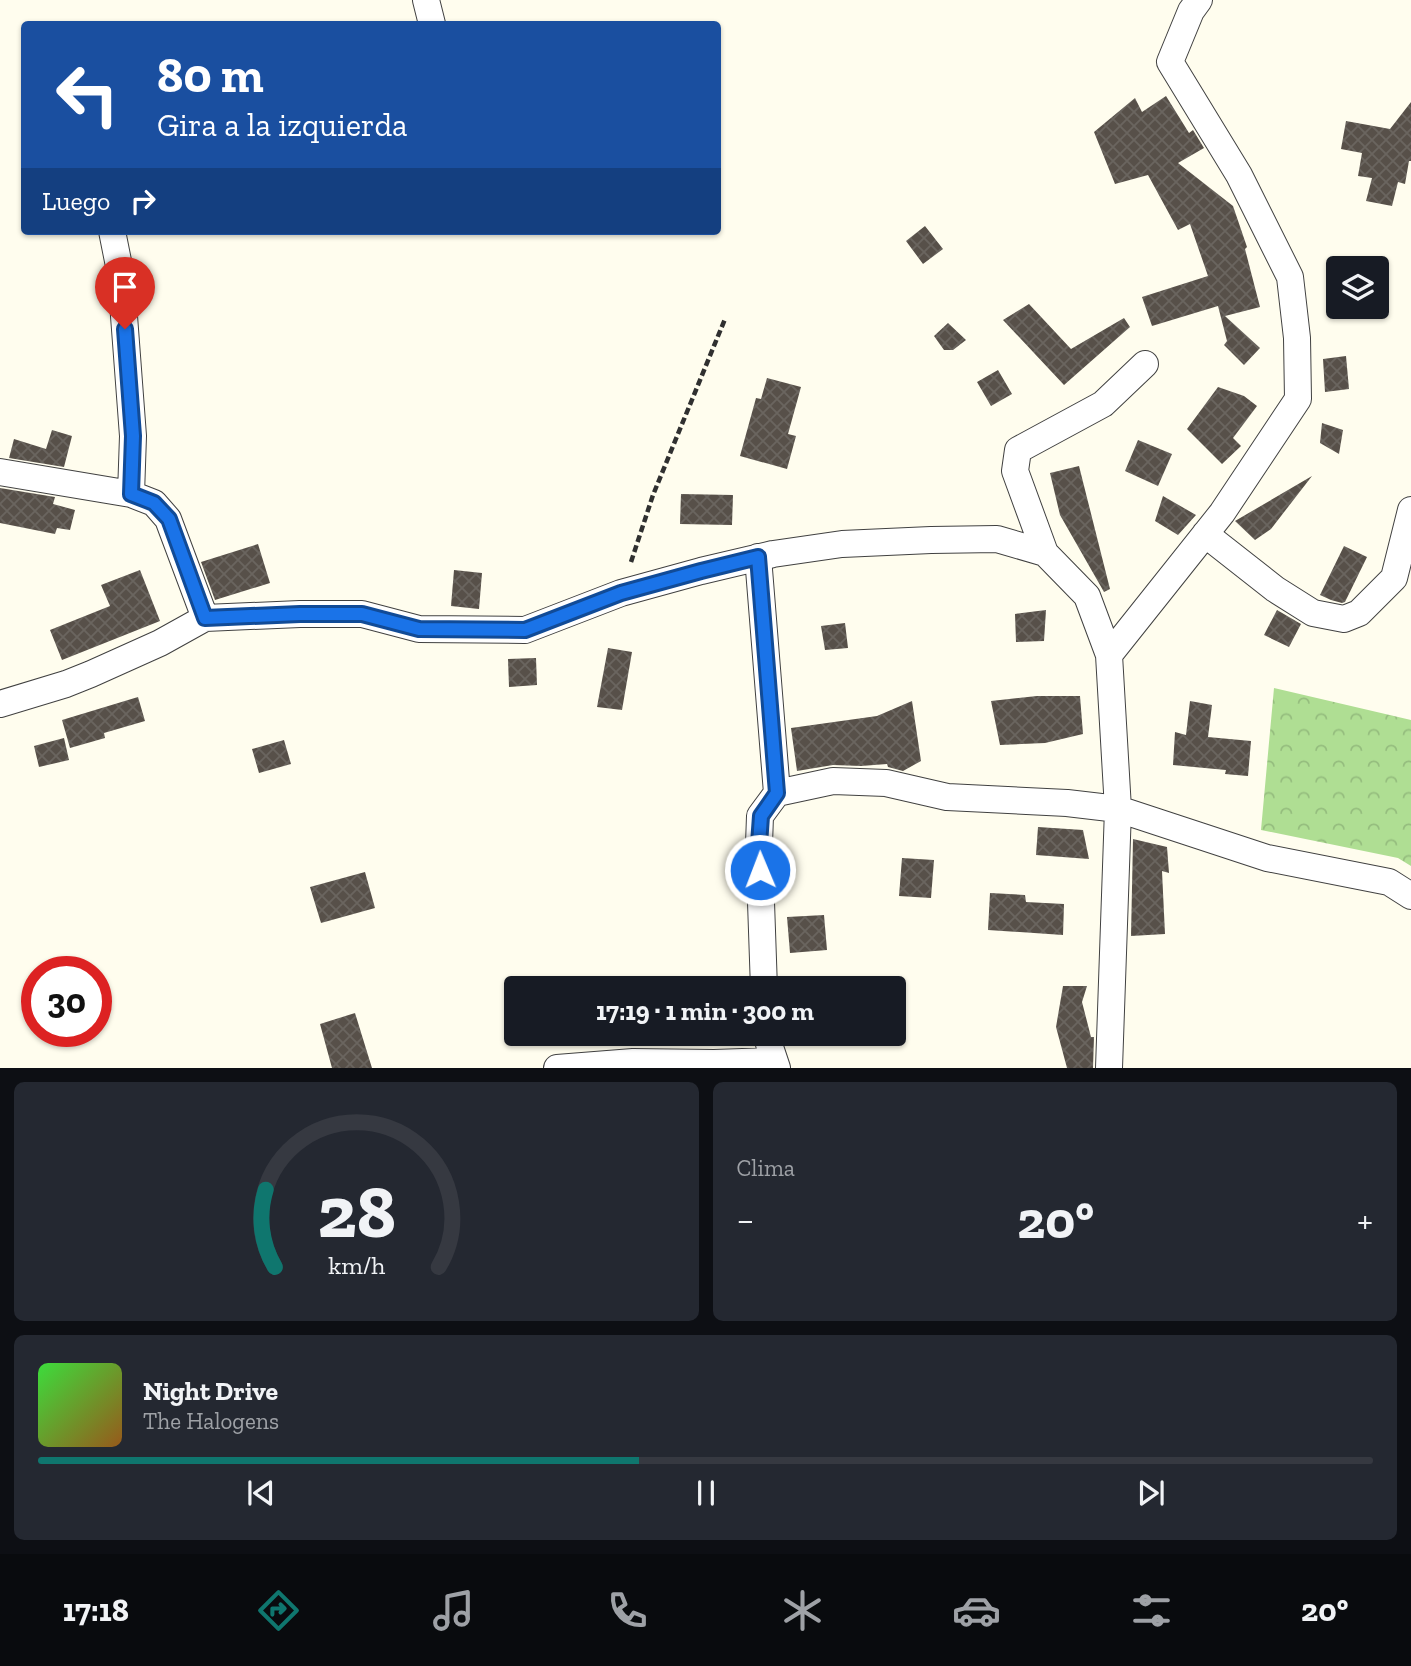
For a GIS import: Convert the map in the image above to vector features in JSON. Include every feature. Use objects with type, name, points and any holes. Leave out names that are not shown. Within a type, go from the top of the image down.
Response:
[{"type":"street","points":[[426,0],[431,21]]},
{"type":"street","points":[[1110,655],[1222,513],[1298,398],[1297,338],[1290,278],[1239,175],[1170,62],[1191,11],[1199,0]]},
{"type":"street","points":[[113,235],[121,276],[133,436],[131,494]]},
{"type":"street","points":[[1109,1068],[1118,809],[1110,655],[1087,596],[1045,552],[1015,471],[1018,450],[1103,404],[1145,364]]},
{"type":"street","points":[[0,472],[131,494],[154,503],[169,519],[205,618]]},
{"type":"street","points":[[1205,534],[1275,589],[1313,613],[1344,619],[1359,613],[1394,578],[1411,510]]},
{"type":"street","points":[[0,704],[91,674],[160,643],[205,618],[362,614],[419,629],[525,630],[621,593],[773,554],[842,544],[958,539],[997,539],[1045,552]]},
{"type":"street","points":[[758,557],[777,793],[761,816],[760,825],[764,976]]},
{"type":"street","points":[[777,793],[833,781],[886,783],[947,797],[1067,803],[1118,809],[1266,858],[1390,882],[1411,896]]},
{"type":"street","points":[[557,1068],[633,1062],[775,1064],[770,1046]]},
{"type":"path","points":[[621,593],[653,495],[725,319]]},
{"type":"green space","points":[[1274,688],[1411,720],[1411,866],[1398,858],[1261,830]]},
{"type":"building","points":[[1166,96],[1189,133],[1193,130],[1204,148],[1178,163],[1233,206],[1247,247],[1245,249],[1260,307],[1225,316],[1260,348],[1244,365],[1224,345],[1227,341],[1218,306],[1152,326],[1142,297],[1208,276],[1190,224],[1178,230],[1148,175],[1115,184],[1094,132],[1135,98],[1142,112]]},
{"type":"building","points":[[1411,102],[1411,161],[1405,184],[1398,182],[1392,206],[1366,201],[1372,178],[1358,176],[1362,153],[1341,149],[1346,121],[1390,129]]},
{"type":"building","points":[[925,226],[943,249],[923,264],[906,241]]},
{"type":"building","points":[[1029,304],[1071,349],[1124,318],[1130,327],[1064,385],[1003,320]]},
{"type":"building","points":[[948,323],[966,340],[953,350],[944,350],[934,336]]},
{"type":"building","points":[[1346,356],[1349,389],[1325,392],[1323,359]]},
{"type":"building","points":[[998,370],[1012,394],[991,406],[977,382]]},
{"type":"building","points":[[767,378],[801,387],[788,434],[796,436],[787,469],[740,456],[756,398],[761,399]]},
{"type":"building","points":[[1218,387],[1244,396],[1257,406],[1233,438],[1241,446],[1222,464],[1187,429]]},
{"type":"building","points":[[1322,423],[1343,430],[1339,454],[1320,443]]},
{"type":"building","points":[[52,430],[72,436],[64,467],[9,458],[14,439],[46,449]]},
{"type":"building","points":[[1138,440],[1172,454],[1158,486],[1125,471]]},
{"type":"building","points":[[1079,466],[1110,589],[1104,592],[1060,515],[1050,473]]},
{"type":"building","points":[[1312,476],[1271,529],[1255,540],[1235,521]]},
{"type":"building","points":[[0,488],[55,497],[53,504],[75,510],[70,530],[57,528],[55,534],[0,523]]},
{"type":"building","points":[[681,494],[733,495],[732,525],[680,524]]},
{"type":"building","points":[[1163,496],[1196,515],[1178,535],[1155,521]]},
{"type":"building","points":[[258,544],[270,583],[215,600],[201,562]]},
{"type":"building","points":[[1344,546],[1367,557],[1345,602],[1342,603],[1320,595]]},
{"type":"building","points":[[140,570],[160,621],[62,660],[50,630],[110,606],[101,585]]},
{"type":"building","points":[[454,570],[482,573],[479,609],[451,606]]},
{"type":"building","points":[[1046,610],[1044,641],[1016,642],[1015,614]]},
{"type":"building","points":[[1277,610],[1301,624],[1289,647],[1264,635]]},
{"type":"building","points":[[845,623],[848,648],[825,650],[821,626]]},
{"type":"building","points":[[608,648],[632,652],[622,710],[597,707]]},
{"type":"building","points":[[536,658],[537,685],[509,687],[508,659]]},
{"type":"building","points":[[1037,696],[1080,696],[1083,734],[1045,743],[1000,745],[991,701]]},
{"type":"building","points":[[138,697],[145,721],[104,733],[105,738],[70,748],[62,720]]},
{"type":"building","points":[[912,701],[921,761],[903,771],[888,767],[887,764],[833,765],[797,771],[791,728],[877,716]]},
{"type":"building","points":[[1190,701],[1212,705],[1208,737],[1251,741],[1248,776],[1225,774],[1226,770],[1173,765],[1175,732],[1186,735]]},
{"type":"building","points":[[64,738],[69,760],[39,767],[34,746]]},
{"type":"building","points":[[284,740],[291,764],[259,773],[252,749]]},
{"type":"building","points":[[1038,827],[1083,830],[1089,859],[1036,855]]},
{"type":"building","points":[[1133,839],[1167,847],[1169,873],[1162,871],[1165,934],[1131,936]]},
{"type":"building","points":[[902,858],[934,860],[931,898],[899,896]]},
{"type":"building","points":[[365,872],[375,908],[321,923],[310,887]]},
{"type":"building","points":[[990,893],[1025,895],[1026,902],[1064,904],[1063,935],[988,930]]},
{"type":"building","points":[[824,915],[827,950],[790,953],[787,917]]},
{"type":"building","points":[[1063,986],[1087,986],[1082,1002],[1091,1037],[1094,1037],[1093,1068],[1067,1068],[1056,1027]]},
{"type":"building","points":[[355,1013],[372,1068],[332,1068],[320,1024]]},
{"type":"route","points":[[125,329],[133,436],[131,494],[154,503],[169,519],[205,618],[362,614],[419,629],[525,630],[621,593],[758,557],[777,793],[761,816],[760,870]]}]
